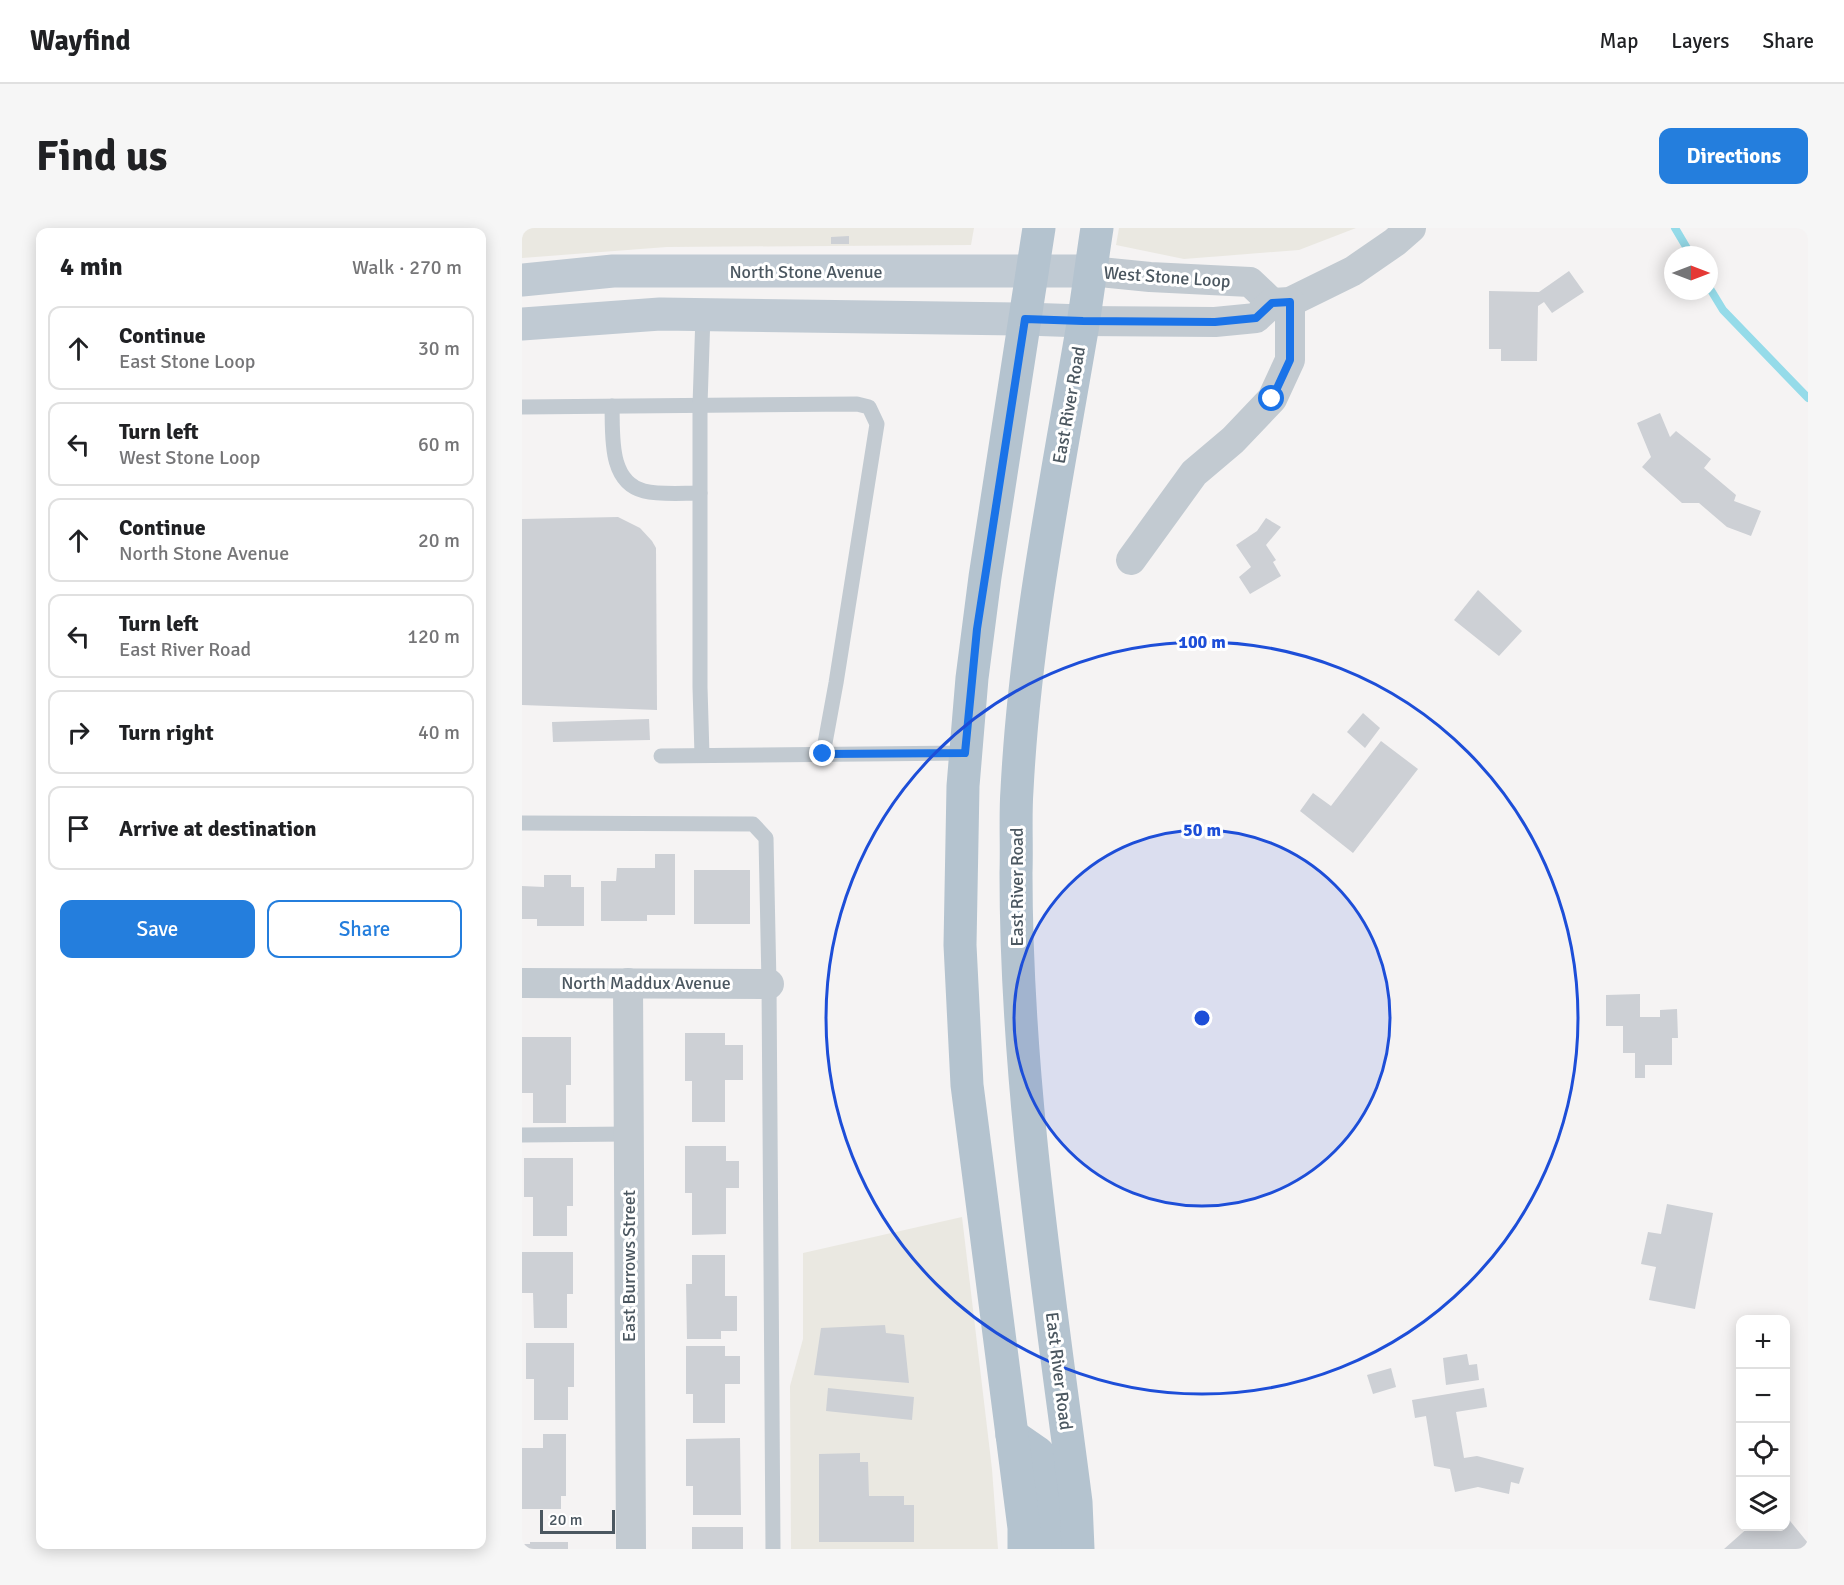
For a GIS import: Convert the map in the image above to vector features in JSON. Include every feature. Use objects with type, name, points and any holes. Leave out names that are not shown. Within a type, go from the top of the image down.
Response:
[{"type":"main road","points":[[1024,1549],[1024,1528],[967,1085],[960,945],[963,786],[977,629],[1039,228]]},
{"type":"main road","name":"East River Road","points":[[1078,1549],[1076,1502],[1025,1093],[1016,948],[1017,813],[1022,732],[1042,556],[1097,228]]},
{"type":"main road","name":"North Stone Avenue","points":[[522,280],[613,271],[1090,272]]},
{"type":"main road","points":[[522,324],[660,314],[1083,321]]},
{"type":"main road","points":[[1012,1435],[1038,1453],[1042,1468],[1048,1549]]},
{"type":"street","points":[[1083,321],[1215,322],[1256,318],[1281,302],[1353,271],[1411,228]]},
{"type":"street","name":"West Stone Loop","points":[[1090,272],[1250,282],[1281,302]]},
{"type":"street","points":[[1131,560],[1194,473],[1233,440],[1272,399],[1290,360],[1281,302]]},
{"type":"street","name":"North Maddux Avenue","points":[[522,982],[769,984]]},
{"type":"street","name":"East Burrows Street","points":[[628,983],[631,1549]]},
{"type":"lane","points":[[702,755],[700,405],[703,315]]},
{"type":"lane","points":[[522,407],[857,404],[869,407],[877,424],[823,754]]},
{"type":"lane","points":[[612,406],[614,456],[620,473],[629,483],[642,491],[700,493]]},
{"type":"lane","points":[[661,756],[965,753]]},
{"type":"lane","points":[[522,823],[753,824],[766,838],[773,1549]]},
{"type":"lane","points":[[522,1135],[629,1134]]},
{"type":"shaded area","points":[[522,228],[974,228],[971,245],[667,247],[522,258]]},
{"type":"shaded area","points":[[1119,228],[1356,228],[1299,250],[1184,259],[1116,245]]},
{"type":"shaded area","points":[[962,1217],[992,1469],[998,1549],[791,1549],[790,1386],[803,1339],[803,1253]]},
{"type":"building","points":[[849,236],[849,244],[831,244],[831,237]]},
{"type":"building","points":[[1569,271],[1584,292],[1552,313],[1544,302],[1538,306],[1537,361],[1501,361],[1501,349],[1489,349],[1489,291],[1539,292]]},
{"type":"building","points":[[1660,413],[1670,437],[1676,431],[1711,459],[1704,468],[1736,495],[1734,501],[1761,511],[1751,536],[1727,527],[1699,503],[1682,503],[1642,467],[1651,457],[1637,423]]},
{"type":"building","points":[[618,517],[640,528],[656,548],[657,710],[522,705],[522,519]]},
{"type":"building","points":[[1266,518],[1281,527],[1266,545],[1276,560],[1273,562],[1281,576],[1250,594],[1239,577],[1251,567],[1236,545],[1257,531]]},
{"type":"building","points":[[1478,590],[1522,631],[1499,656],[1454,620]]},
{"type":"building","points":[[1363,713],[1380,728],[1365,748],[1347,732]]},
{"type":"building","points":[[649,719],[650,740],[553,742],[552,722]]},
{"type":"building","points":[[1381,741],[1418,769],[1353,853],[1300,811],[1313,793],[1331,806]]},
{"type":"building","points":[[655,854],[675,854],[675,915],[647,915],[647,921],[601,921],[601,881],[616,881],[617,868],[655,868]]},
{"type":"building","points":[[694,870],[750,870],[750,924],[694,924]]},
{"type":"building","points":[[544,875],[571,875],[571,887],[584,887],[584,926],[537,926],[537,919],[522,919],[522,886],[544,887]]},
{"type":"building","points":[[1640,994],[1640,1017],[1660,1017],[1660,1010],[1677,1009],[1678,1038],[1672,1038],[1672,1065],[1645,1065],[1645,1078],[1635,1078],[1635,1053],[1623,1053],[1623,1026],[1606,1026],[1606,995]]},
{"type":"building","points":[[685,1033],[725,1033],[725,1045],[743,1045],[743,1080],[725,1080],[725,1122],[692,1122],[692,1081],[685,1081]]},
{"type":"building","points":[[522,1037],[571,1037],[571,1085],[566,1085],[566,1123],[533,1123],[533,1093],[522,1093]]},
{"type":"building","points":[[685,1146],[726,1146],[726,1161],[739,1161],[739,1188],[726,1188],[726,1234],[692,1235],[692,1193],[685,1193]]},
{"type":"building","points":[[524,1158],[573,1158],[573,1206],[567,1206],[567,1236],[533,1236],[533,1197],[524,1197]]},
{"type":"building","points":[[1667,1204],[1713,1213],[1695,1309],[1649,1300],[1656,1267],[1641,1264],[1648,1232],[1661,1234]]},
{"type":"building","points":[[522,1252],[573,1252],[573,1294],[567,1294],[567,1328],[534,1328],[533,1293],[522,1293]]},
{"type":"building","points":[[692,1255],[725,1255],[725,1296],[737,1296],[737,1331],[721,1331],[721,1339],[687,1339],[686,1284],[692,1284]]},
{"type":"building","points":[[885,1325],[886,1333],[904,1335],[909,1383],[814,1375],[821,1328]]},
{"type":"building","points":[[526,1343],[574,1343],[574,1387],[568,1387],[568,1420],[534,1420],[534,1379],[526,1379]]},
{"type":"building","points":[[686,1346],[725,1346],[725,1356],[740,1356],[740,1384],[725,1384],[725,1423],[693,1423],[693,1394],[686,1394]]},
{"type":"building","points":[[1467,1354],[1469,1365],[1477,1364],[1479,1380],[1446,1385],[1443,1358]]},
{"type":"building","points":[[1391,1368],[1396,1387],[1373,1394],[1367,1375]]},
{"type":"building","points":[[828,1388],[914,1397],[912,1420],[826,1411]]},
{"type":"building","points":[[1484,1388],[1487,1407],[1456,1412],[1464,1458],[1477,1456],[1524,1468],[1519,1484],[1511,1482],[1509,1494],[1478,1487],[1455,1492],[1450,1469],[1434,1466],[1426,1416],[1415,1418],[1412,1400]]},
{"type":"building","points":[[543,1434],[566,1434],[566,1496],[561,1496],[561,1509],[522,1509],[522,1448],[543,1448]]},
{"type":"building","points":[[740,1438],[741,1515],[693,1515],[693,1486],[686,1486],[686,1439]]},
{"type":"building","points":[[860,1453],[860,1462],[868,1462],[869,1496],[904,1496],[904,1505],[914,1505],[914,1542],[819,1542],[819,1454]]},
{"type":"building","points":[[1790,1521],[1808,1543],[1805,1549],[1724,1549],[1744,1531],[1790,1531]]},
{"type":"building","points":[[692,1527],[743,1527],[743,1549],[692,1549]]},
{"type":"building","points":[[530,1542],[568,1542],[568,1549],[522,1549],[522,1544],[530,1544]]},
{"type":"waterway","points":[[1675,228],[1686,246]]},
{"type":"waterway","points":[[1717,300],[1723,310],[1808,398]]},
{"type":"route","points":[[823,754],[965,753],[977,629],[1025,319],[1215,322],[1256,318],[1272,303],[1290,302],[1290,360],[1272,399]]}]
